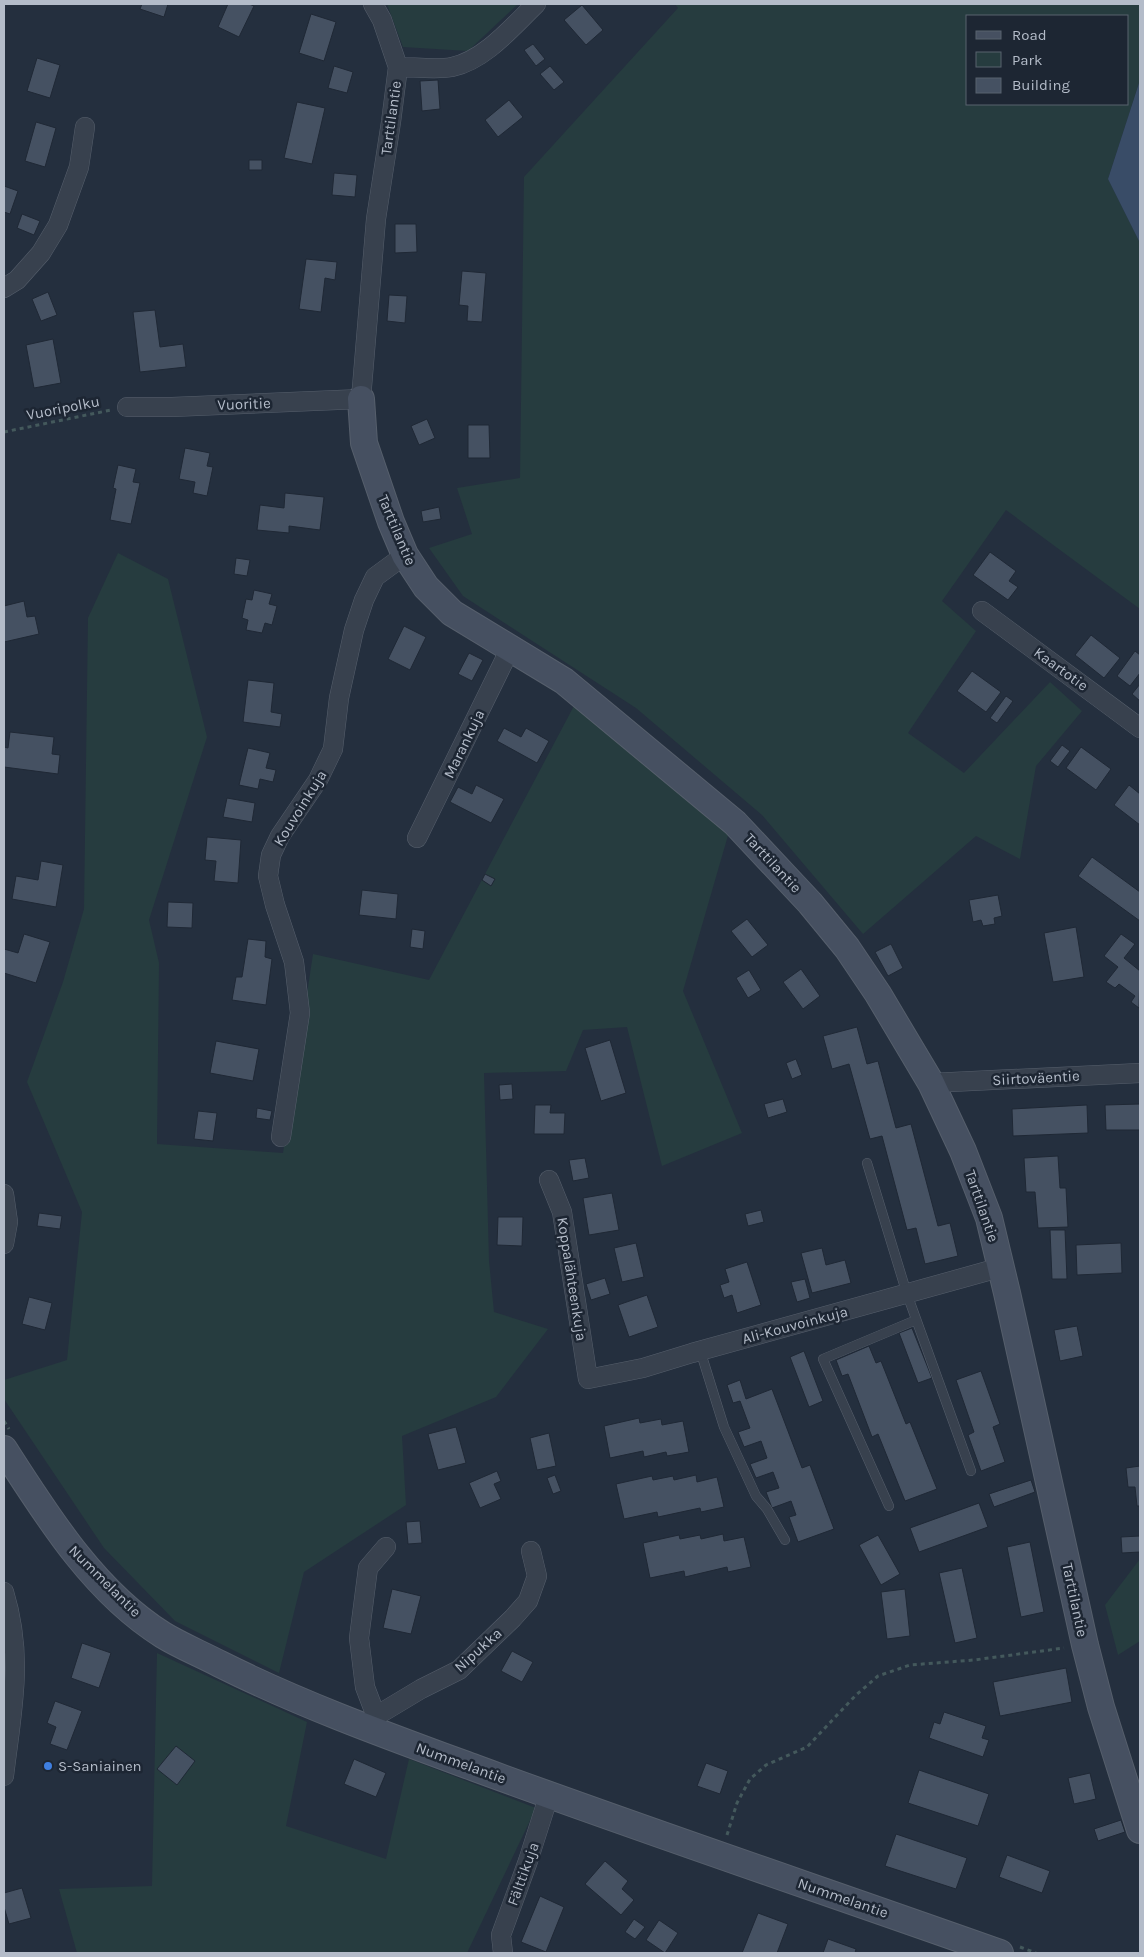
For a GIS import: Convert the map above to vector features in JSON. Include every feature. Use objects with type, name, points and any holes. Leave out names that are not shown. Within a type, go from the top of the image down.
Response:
[{"type":"street","name":"Tarttilantie","points":[[372,4],[382,20],[398,67],[376,219],[361,399],[364,443],[391,522],[405,555],[426,587],[452,613],[564,681],[742,830],[810,903],[847,948],[898,1027],[931,1084],[963,1151],[989,1218],[1002,1267],[1085,1646],[1101,1707],[1140,1830]]},
{"type":"street","points":[[398,67],[452,67],[469,60],[490,48],[536,4]]},
{"type":"street","points":[[4,288],[17,280],[42,253],[58,225],[79,167],[85,127]]},
{"type":"street","name":"Vuoritie","points":[[127,406],[172,407],[361,399]]},
{"type":"street","name":"Kouvoinkuja","points":[[281,1137],[300,1013],[294,962],[275,905],[268,876],[271,855],[280,836],[318,780],[333,748],[339,698],[354,630],[364,600],[375,577],[405,555]]},
{"type":"street","name":"Kaartotie","points":[[982,611],[1140,728]]},
{"type":"street","name":"Marankuja","points":[[417,838],[510,649]]},
{"type":"street","name":"Siirtoväentie","points":[[931,1084],[1140,1073]]},
{"type":"street","name":"Koppalähteenkuja","points":[[549,1180],[562,1212],[588,1379]]},
{"type":"street","points":[[4,1194],[8,1222],[4,1244]]},
{"type":"street","name":"Ali-Kouvoinkuja","points":[[588,1379],[643,1368],[700,1350],[1002,1267]]},
{"type":"street","name":"Nummelantie","points":[[8,1441],[53,1524],[80,1559],[124,1605],[163,1635],[272,1690],[371,1722],[549,1795],[720,1855],[1009,1950]]},
{"type":"street","points":[[371,1722],[359,1638],[368,1568],[386,1546]]},
{"type":"street","name":"Nipukka","points":[[371,1722],[421,1689],[460,1670],[513,1618],[528,1601],[537,1576],[531,1551]]},
{"type":"street","points":[[4,1592],[10,1613],[15,1644],[10,1679],[4,1776]]},
{"type":"street","name":"Fälttikuja","points":[[503,1953],[501,1936],[549,1795]]},
{"type":"lane","points":[[867,1162],[907,1294],[971,1471]]},
{"type":"lane","points":[[889,1506],[823,1359],[916,1320]]},
{"type":"lane","points":[[700,1350],[724,1428],[756,1496],[767,1509],[785,1540]]},
{"type":"path","name":"Vuoripolku","points":[[4,432],[127,406]]},
{"type":"path","points":[[4,1421],[8,1441]]},
{"type":"path","points":[[720,1855],[737,1803],[750,1779],[766,1765],[807,1747],[856,1695],[878,1676],[910,1665],[974,1660],[1085,1646]]},
{"type":"path","points":[[1009,1950],[1036,1953]]},
{"type":"green space","points":[[387,4],[518,4],[468,51],[403,47]]},
{"type":"green space","points":[[675,4],[1140,4],[1140,80],[1108,179],[1140,243],[1140,609],[1006,510],[942,601],[976,631],[908,733],[964,773],[1050,682],[1082,711],[1036,766],[1020,859],[976,836],[863,934],[762,815],[636,708],[463,596],[429,548],[472,534],[457,488],[520,478],[524,177],[678,8]]},
{"type":"green space","points":[[118,553],[168,579],[207,737],[149,920],[159,963],[157,1144],[283,1153],[313,954],[429,980],[576,702],[729,832],[683,991],[742,1133],[662,1166],[627,1027],[583,1030],[566,1071],[484,1073],[489,1261],[494,1312],[548,1329],[496,1397],[402,1436],[406,1505],[304,1572],[279,1673],[175,1621],[104,1548],[4,1399],[4,1380],[67,1360],[82,1212],[27,1082],[63,982],[84,909],[88,618]]},
{"type":"green space","points":[[1140,1559],[1140,1641],[1118,1655],[1105,1605]]},
{"type":"green space","points":[[157,1653],[307,1722],[286,1826],[386,1859],[409,1759],[536,1808],[467,1953],[77,1953],[59,1889],[152,1886]]},
{"type":"water","points":[[1140,80],[1140,243],[1108,179]]},
{"type":"building","points":[[142,4],[168,4],[164,17],[140,9]]},
{"type":"building","points":[[228,4],[249,4],[254,6],[239,37],[218,27]]},
{"type":"building","points":[[582,5],[603,30],[586,45],[564,20]]},
{"type":"building","points":[[311,14],[336,22],[324,61],[299,53]]},
{"type":"building","points":[[533,44],[545,59],[536,66],[524,50]]},
{"type":"building","points":[[37,58],[60,65],[50,98],[27,91]]},
{"type":"building","points":[[334,66],[353,72],[347,93],[328,88]]},
{"type":"building","points":[[550,66],[564,82],[554,90],[540,74]]},
{"type":"building","points":[[438,80],[440,109],[422,111],[420,81]]},
{"type":"building","points":[[509,100],[523,117],[498,137],[485,120]]},
{"type":"building","points":[[297,102],[325,108],[312,164],[284,158]]},
{"type":"building","points":[[36,122],[56,128],[45,167],[25,161]]},
{"type":"building","points":[[249,160],[262,160],[262,170],[249,170]]},
{"type":"building","points":[[334,173],[357,175],[355,197],[332,195]]},
{"type":"building","points":[[4,186],[18,191],[10,214],[4,212]]},
{"type":"building","points":[[22,214],[40,221],[34,235],[17,228]]},
{"type":"building","points":[[395,224],[416,224],[417,252],[395,253]]},
{"type":"building","points":[[306,259],[337,262],[335,280],[325,278],[321,312],[299,309]]},
{"type":"building","points":[[462,271],[486,273],[482,322],[467,321],[468,306],[459,305]]},
{"type":"building","points":[[48,292],[57,315],[41,321],[32,299]]},
{"type":"building","points":[[389,295],[407,296],[405,323],[387,321]]},
{"type":"building","points":[[155,310],[160,347],[183,344],[186,367],[140,372],[133,312]]},
{"type":"building","points":[[53,339],[61,383],[34,388],[26,345]]},
{"type":"building","points":[[427,419],[435,438],[419,445],[411,426]]},
{"type":"building","points":[[468,425],[489,425],[490,458],[468,458]]},
{"type":"building","points":[[185,448],[210,453],[207,466],[213,467],[207,496],[193,493],[195,482],[179,479]]},
{"type":"building","points":[[118,465],[136,469],[133,482],[140,483],[131,524],[110,520],[116,489],[113,488]]},
{"type":"building","points":[[285,493],[324,497],[320,530],[289,526],[289,533],[257,530],[260,505],[284,508]]},
{"type":"building","points":[[439,507],[441,519],[423,522],[421,511]]},
{"type":"building","points":[[990,552],[1016,571],[1009,581],[1018,587],[1008,600],[973,575]]},
{"type":"building","points":[[236,558],[250,560],[247,576],[234,574]]},
{"type":"building","points":[[254,590],[272,594],[269,604],[277,606],[272,625],[265,623],[262,633],[246,630],[248,620],[242,618],[246,599],[252,600]]},
{"type":"building","points":[[24,601],[27,617],[35,616],[39,634],[4,642],[4,606]]},
{"type":"building","points":[[404,626],[426,637],[410,670],[388,659]]},
{"type":"building","points":[[1091,635],[1120,658],[1104,678],[1075,655]]},
{"type":"building","points":[[1135,651],[1140,655],[1140,673],[1130,686],[1117,676]]},
{"type":"building","points":[[469,653],[483,660],[472,681],[458,674]]},
{"type":"building","points":[[972,671],[1001,692],[986,712],[957,691]]},
{"type":"building","points":[[248,680],[274,683],[271,712],[282,714],[280,727],[243,722]]},
{"type":"building","points":[[1140,684],[1140,701],[1132,694]]},
{"type":"building","points":[[1006,696],[1013,701],[997,723],[990,718]]},
{"type":"building","points":[[504,728],[521,737],[526,728],[549,741],[537,763],[497,741]]},
{"type":"building","points":[[10,732],[54,737],[52,754],[60,755],[58,774],[4,767],[4,747],[8,748]]},
{"type":"building","points":[[1062,745],[1070,751],[1058,767],[1050,761]]},
{"type":"building","points":[[1081,747],[1111,769],[1096,790],[1066,768]]},
{"type":"building","points":[[248,748],[270,753],[266,768],[276,770],[273,782],[260,779],[258,789],[239,785]]},
{"type":"building","points":[[476,785],[504,799],[491,823],[450,802],[458,787],[472,794]]},
{"type":"building","points":[[1129,785],[1140,794],[1140,825],[1114,805]]},
{"type":"building","points":[[227,798],[255,803],[252,822],[223,817]]},
{"type":"building","points":[[207,837],[241,840],[238,883],[214,881],[216,861],[205,860]]},
{"type":"building","points":[[1092,857],[1140,892],[1140,921],[1078,876]]},
{"type":"building","points":[[41,861],[63,865],[56,907],[12,899],[16,876],[38,880]]},
{"type":"building","points":[[485,874],[495,879],[491,886],[482,880]]},
{"type":"building","points":[[362,890],[398,894],[396,919],[359,915]]},
{"type":"building","points":[[998,895],[1002,916],[994,918],[995,924],[983,926],[981,920],[973,922],[969,900]]},
{"type":"building","points":[[168,902],[193,903],[192,928],[167,927]]},
{"type":"building","points":[[747,919],[768,945],[752,957],[731,931]]},
{"type":"building","points":[[1076,927],[1084,977],[1053,982],[1044,933]]},
{"type":"building","points":[[412,929],[425,931],[423,949],[410,947]]},
{"type":"building","points":[[24,934],[50,942],[36,983],[4,973],[4,949],[18,953]]},
{"type":"building","points":[[1121,934],[1135,944],[1124,958],[1140,971],[1139,1008],[1131,1002],[1135,996],[1119,984],[1115,988],[1106,982],[1118,967],[1104,956]]},
{"type":"building","points":[[248,939],[266,941],[265,957],[272,959],[266,1005],[232,1000],[236,977],[242,977]]},
{"type":"building","points":[[891,944],[903,968],[888,976],[875,952]]},
{"type":"building","points":[[801,969],[820,996],[803,1009],[783,982]]},
{"type":"building","points":[[749,970],[761,990],[748,998],[736,978]]},
{"type":"building","points":[[857,1027],[867,1064],[878,1061],[896,1128],[911,1124],[938,1226],[950,1223],[958,1256],[925,1264],[916,1228],[907,1230],[882,1136],[870,1139],[849,1064],[832,1069],[823,1036]]},
{"type":"building","points":[[610,1040],[626,1093],[601,1101],[585,1048]]},
{"type":"building","points":[[216,1041],[259,1049],[253,1081],[210,1073]]},
{"type":"building","points":[[796,1059],[802,1075],[792,1079],[786,1063]]},
{"type":"building","points":[[512,1084],[513,1099],[500,1100],[499,1085]]},
{"type":"building","points":[[783,1099],[787,1112],[768,1118],[764,1104]]},
{"type":"building","points":[[1140,1104],[1140,1130],[1106,1130],[1105,1105]]},
{"type":"building","points":[[535,1105],[551,1105],[550,1113],[565,1113],[564,1134],[534,1134]]},
{"type":"building","points":[[1087,1105],[1088,1133],[1013,1136],[1012,1109]]},
{"type":"building","points":[[257,1108],[272,1111],[270,1120],[256,1118]]},
{"type":"building","points":[[198,1111],[217,1113],[213,1141],[194,1139]]},
{"type":"building","points":[[1058,1156],[1060,1188],[1066,1188],[1068,1227],[1038,1228],[1035,1192],[1026,1192],[1024,1158]]},
{"type":"building","points":[[585,1158],[589,1178],[573,1181],[569,1160]]},
{"type":"building","points":[[612,1193],[619,1230],[589,1235],[583,1198]]},
{"type":"building","points":[[761,1210],[764,1222],[748,1226],[745,1214]]},
{"type":"building","points":[[39,1213],[62,1216],[60,1229],[37,1226]]},
{"type":"building","points":[[498,1217],[523,1217],[522,1246],[497,1245]]},
{"type":"building","points":[[1050,1230],[1065,1230],[1067,1279],[1052,1279]]},
{"type":"building","points":[[636,1243],[644,1277],[622,1282],[614,1248]]},
{"type":"building","points":[[1121,1243],[1122,1273],[1077,1275],[1076,1245]]},
{"type":"building","points":[[822,1248],[826,1265],[845,1260],[851,1283],[812,1293],[801,1253]]},
{"type":"building","points":[[747,1262],[761,1305],[737,1313],[732,1295],[724,1298],[720,1285],[729,1282],[725,1269]]},
{"type":"building","points":[[605,1278],[610,1294],[591,1300],[586,1284]]},
{"type":"building","points":[[805,1279],[810,1298],[797,1302],[791,1282]]},
{"type":"building","points":[[647,1295],[658,1327],[629,1337],[618,1305]]},
{"type":"building","points":[[29,1297],[52,1303],[45,1330],[22,1324]]},
{"type":"building","points":[[1077,1326],[1083,1356],[1060,1361],[1054,1330]]},
{"type":"building","points":[[912,1328],[932,1378],[918,1383],[899,1333]]},
{"type":"building","points":[[869,1346],[876,1363],[881,1361],[906,1424],[910,1422],[937,1489],[905,1501],[878,1434],[872,1437],[848,1374],[842,1376],[836,1360]]},
{"type":"building","points":[[804,1351],[823,1401],[809,1407],[790,1357]]},
{"type":"building","points":[[981,1371],[1000,1424],[993,1427],[1005,1462],[981,1471],[968,1435],[974,1432],[956,1380]]},
{"type":"building","points":[[740,1380],[746,1399],[772,1389],[802,1468],[810,1465],[834,1529],[798,1542],[789,1517],[796,1515],[791,1501],[772,1508],[766,1492],[779,1488],[773,1472],[756,1478],[750,1464],[767,1458],[761,1441],[744,1447],[738,1432],[750,1428],[740,1401],[733,1403],[727,1385]]},
{"type":"building","points":[[639,1418],[640,1423],[661,1419],[662,1425],[683,1421],[689,1452],[667,1456],[666,1452],[644,1457],[643,1451],[610,1458],[604,1426]]},
{"type":"building","points":[[456,1427],[466,1463],[438,1470],[428,1434]]},
{"type":"building","points":[[549,1433],[556,1466],[537,1470],[530,1438]]},
{"type":"building","points":[[1140,1466],[1140,1506],[1137,1506],[1135,1487],[1128,1487],[1126,1468]]},
{"type":"building","points":[[497,1471],[501,1481],[494,1484],[501,1499],[480,1508],[469,1483]]},
{"type":"building","points":[[555,1475],[561,1491],[553,1494],[547,1478]]},
{"type":"building","points":[[696,1475],[697,1482],[717,1477],[724,1507],[701,1512],[700,1508],[658,1517],[657,1512],[624,1519],[616,1484],[652,1476],[653,1480],[673,1476],[674,1480]]},
{"type":"building","points":[[1031,1480],[1035,1492],[994,1507],[989,1494]]},
{"type":"building","points":[[979,1503],[988,1527],[919,1552],[910,1528]]},
{"type":"building","points":[[420,1521],[422,1543],[408,1544],[406,1522]]},
{"type":"building","points":[[723,1534],[724,1541],[744,1537],[751,1567],[728,1572],[727,1567],[685,1577],[684,1571],[650,1578],[643,1543],[679,1535],[680,1539],[700,1535],[701,1539]]},
{"type":"building","points":[[878,1535],[900,1574],[881,1585],[859,1545]]},
{"type":"building","points":[[1140,1536],[1140,1552],[1122,1553],[1121,1537]]},
{"type":"building","points":[[1030,1542],[1044,1612],[1021,1617],[1007,1547]]},
{"type":"building","points":[[962,1568],[977,1638],[955,1643],[939,1573]]},
{"type":"building","points":[[392,1589],[421,1596],[411,1634],[383,1628]]},
{"type":"building","points":[[905,1589],[910,1636],[887,1639],[881,1592]]},
{"type":"building","points":[[82,1643],[111,1653],[99,1688],[71,1678]]},
{"type":"building","points":[[512,1651],[533,1662],[522,1682],[501,1671]]},
{"type":"building","points":[[1066,1668],[1072,1702],[1000,1716],[993,1682]]},
{"type":"building","points":[[55,1701],[82,1711],[67,1750],[50,1744],[56,1727],[47,1723]]},
{"type":"building","points":[[944,1712],[986,1726],[982,1738],[989,1740],[983,1757],[929,1738],[934,1722],[940,1724]]},
{"type":"building","points":[[176,1746],[195,1761],[177,1785],[157,1769]]},
{"type":"building","points":[[354,1759],[386,1773],[376,1797],[344,1784]]},
{"type":"building","points":[[706,1763],[728,1771],[720,1794],[697,1786]]},
{"type":"building","points":[[919,1770],[989,1794],[978,1826],[908,1803]]},
{"type":"building","points":[[1090,1773],[1096,1799],[1074,1804],[1068,1778]]},
{"type":"building","points":[[1121,1820],[1125,1832],[1098,1841],[1094,1829]]},
{"type":"building","points":[[896,1834],[967,1858],[956,1889],[885,1866]]},
{"type":"building","points":[[1007,1855],[1050,1871],[1042,1893],[999,1877]]},
{"type":"building","points":[[605,1861],[628,1881],[622,1889],[634,1900],[621,1915],[585,1884]]},
{"type":"building","points":[[22,1888],[31,1918],[9,1924],[4,1907],[4,1893]]},
{"type":"building","points":[[540,1896],[564,1907],[546,1952],[521,1942]]},
{"type":"building","points":[[758,1913],[788,1924],[777,1953],[742,1953]]},
{"type":"building","points":[[634,1919],[645,1927],[635,1939],[625,1932]]},
{"type":"building","points":[[659,1920],[678,1933],[665,1953],[646,1940]]},
{"type":"building","points":[[828,1939],[856,1949],[855,1953],[823,1953]]},
{"type":"place","name":"S-Saniainen","points":[[48,1766]]}]
